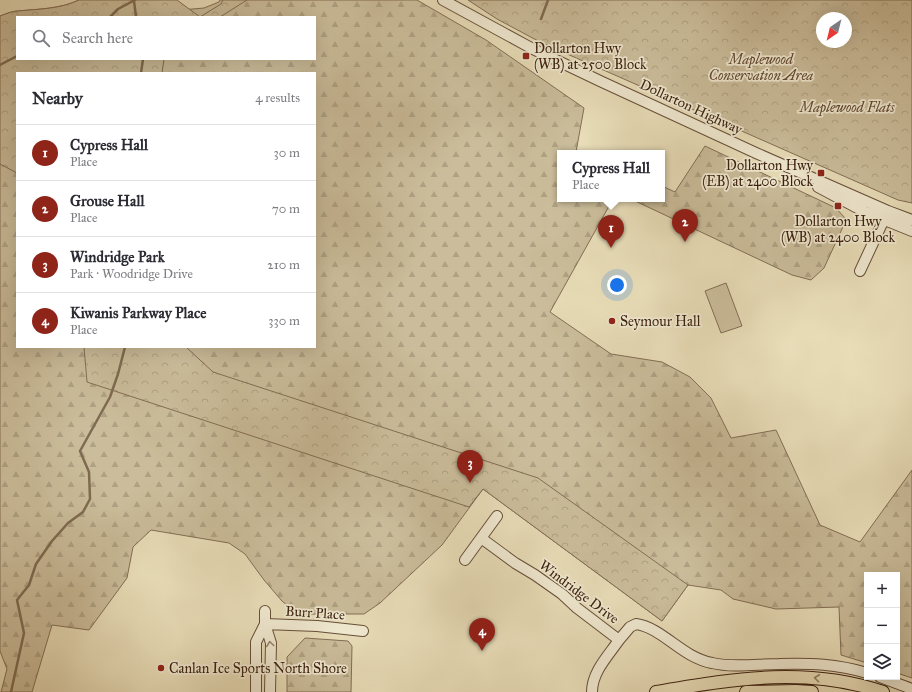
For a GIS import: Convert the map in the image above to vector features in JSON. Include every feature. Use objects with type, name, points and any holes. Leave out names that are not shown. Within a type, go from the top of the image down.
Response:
[{"type":"main road","points":[[656,692],[724,681],[767,677],[807,677],[846,682],[883,692]]},
{"type":"main road","points":[[746,692],[812,692]]},
{"type":"street","name":"Dollarton Highway","points":[[443,0],[533,48],[756,153],[854,207],[886,216],[912,220]]},
{"type":"street","name":"Dollarton Highway","points":[[886,216],[912,231]]},
{"type":"street","points":[[860,271],[886,216]]},
{"type":"street","points":[[465,560],[497,516]]},
{"type":"street","name":"Windridge Drive","points":[[480,538],[515,564],[535,575],[562,594],[576,608],[619,640],[630,627],[636,624],[651,628],[686,653],[697,659],[710,663],[730,665],[807,663],[827,664],[864,672]]},
{"type":"street","points":[[256,692],[256,642],[264,624],[265,611]]},
{"type":"street","points":[[264,624],[271,643],[270,692]]},
{"type":"street","name":"Burr Place","points":[[264,624],[317,626],[363,631]]},
{"type":"street","points":[[592,692],[593,681],[619,640]]},
{"type":"street","points":[[888,680],[912,689]]},
{"type":"green space","points":[[79,0],[170,11],[204,8],[219,2],[220,0],[417,0],[486,40],[584,108],[576,150],[557,150],[557,202],[611,202],[550,312],[611,354],[662,362],[690,377],[711,398],[731,438],[776,430],[820,525],[860,542],[912,470],[912,678],[900,674],[900,572],[864,572],[864,662],[841,655],[839,607],[776,609],[733,599],[721,590],[688,585],[662,621],[483,489],[442,545],[380,603],[364,614],[297,614],[282,601],[245,554],[229,543],[151,530],[133,547],[127,578],[89,630],[52,625],[32,692],[1,692],[7,669],[0,651],[0,16],[14,12],[49,8]]},
{"type":"green space","points":[[79,0],[177,0],[199,16],[16,16],[16,60],[164,60],[162,72],[16,72],[16,172],[0,164],[0,16],[16,11],[57,7]]},
{"type":"green space","points":[[223,0],[247,0],[222,16],[202,16],[221,4]]},
{"type":"green space","name":"Maplewood Conservation Area","points":[[468,0],[912,0],[912,203],[898,200],[540,42],[497,19]]},
{"type":"green space","points":[[705,146],[836,208],[845,218],[842,229],[824,268],[811,280],[792,275],[637,202],[665,202],[665,187],[675,192]]},
{"type":"green space","points":[[726,283],[742,326],[721,333],[705,291]]},
{"type":"green space","points":[[84,348],[187,348],[213,372],[538,478],[688,585],[662,621],[483,489],[469,507],[87,382]]},
{"type":"green space","points":[[305,638],[348,641],[352,646],[351,692],[287,692],[287,657]]},
{"type":"waterway","points":[[111,16],[118,9],[135,0]]},
{"type":"waterway","points":[[541,19],[548,0]]},
{"type":"waterway","points":[[134,1],[136,16]]},
{"type":"waterway","points":[[0,65],[16,57]]},
{"type":"waterway","points":[[141,72],[143,60]]},
{"type":"waterway","points":[[11,692],[24,633],[17,600],[29,585],[36,564],[52,541],[68,523],[83,512],[90,499],[89,472],[80,451],[110,397],[125,348]]},
{"type":"place","name":"Dollarton Hwy (WB) at 2500 Block","points":[[526,56]]},
{"type":"place","name":"Dollarton Hwy (EB) at 2400 Block","points":[[821,173]]},
{"type":"place","name":"Dollarton Hwy (WB) at 2400 Block","points":[[838,206]]},
{"type":"place","name":"Grouse Hall","points":[[685,242]]},
{"type":"place","name":"Cypress Hall","points":[[611,248]]},
{"type":"place","name":"Seymour Hall","points":[[612,321]]},
{"type":"place","name":"Windridge Park","points":[[470,483]]},
{"type":"place","name":"Kiwanis Parkway Place","points":[[482,651]]},
{"type":"place","name":"Canlan Ice Sports North Shore","points":[[161,668]]},
{"type":"park label","name":"Maplewood Flats","points":[[847,107]]}]
